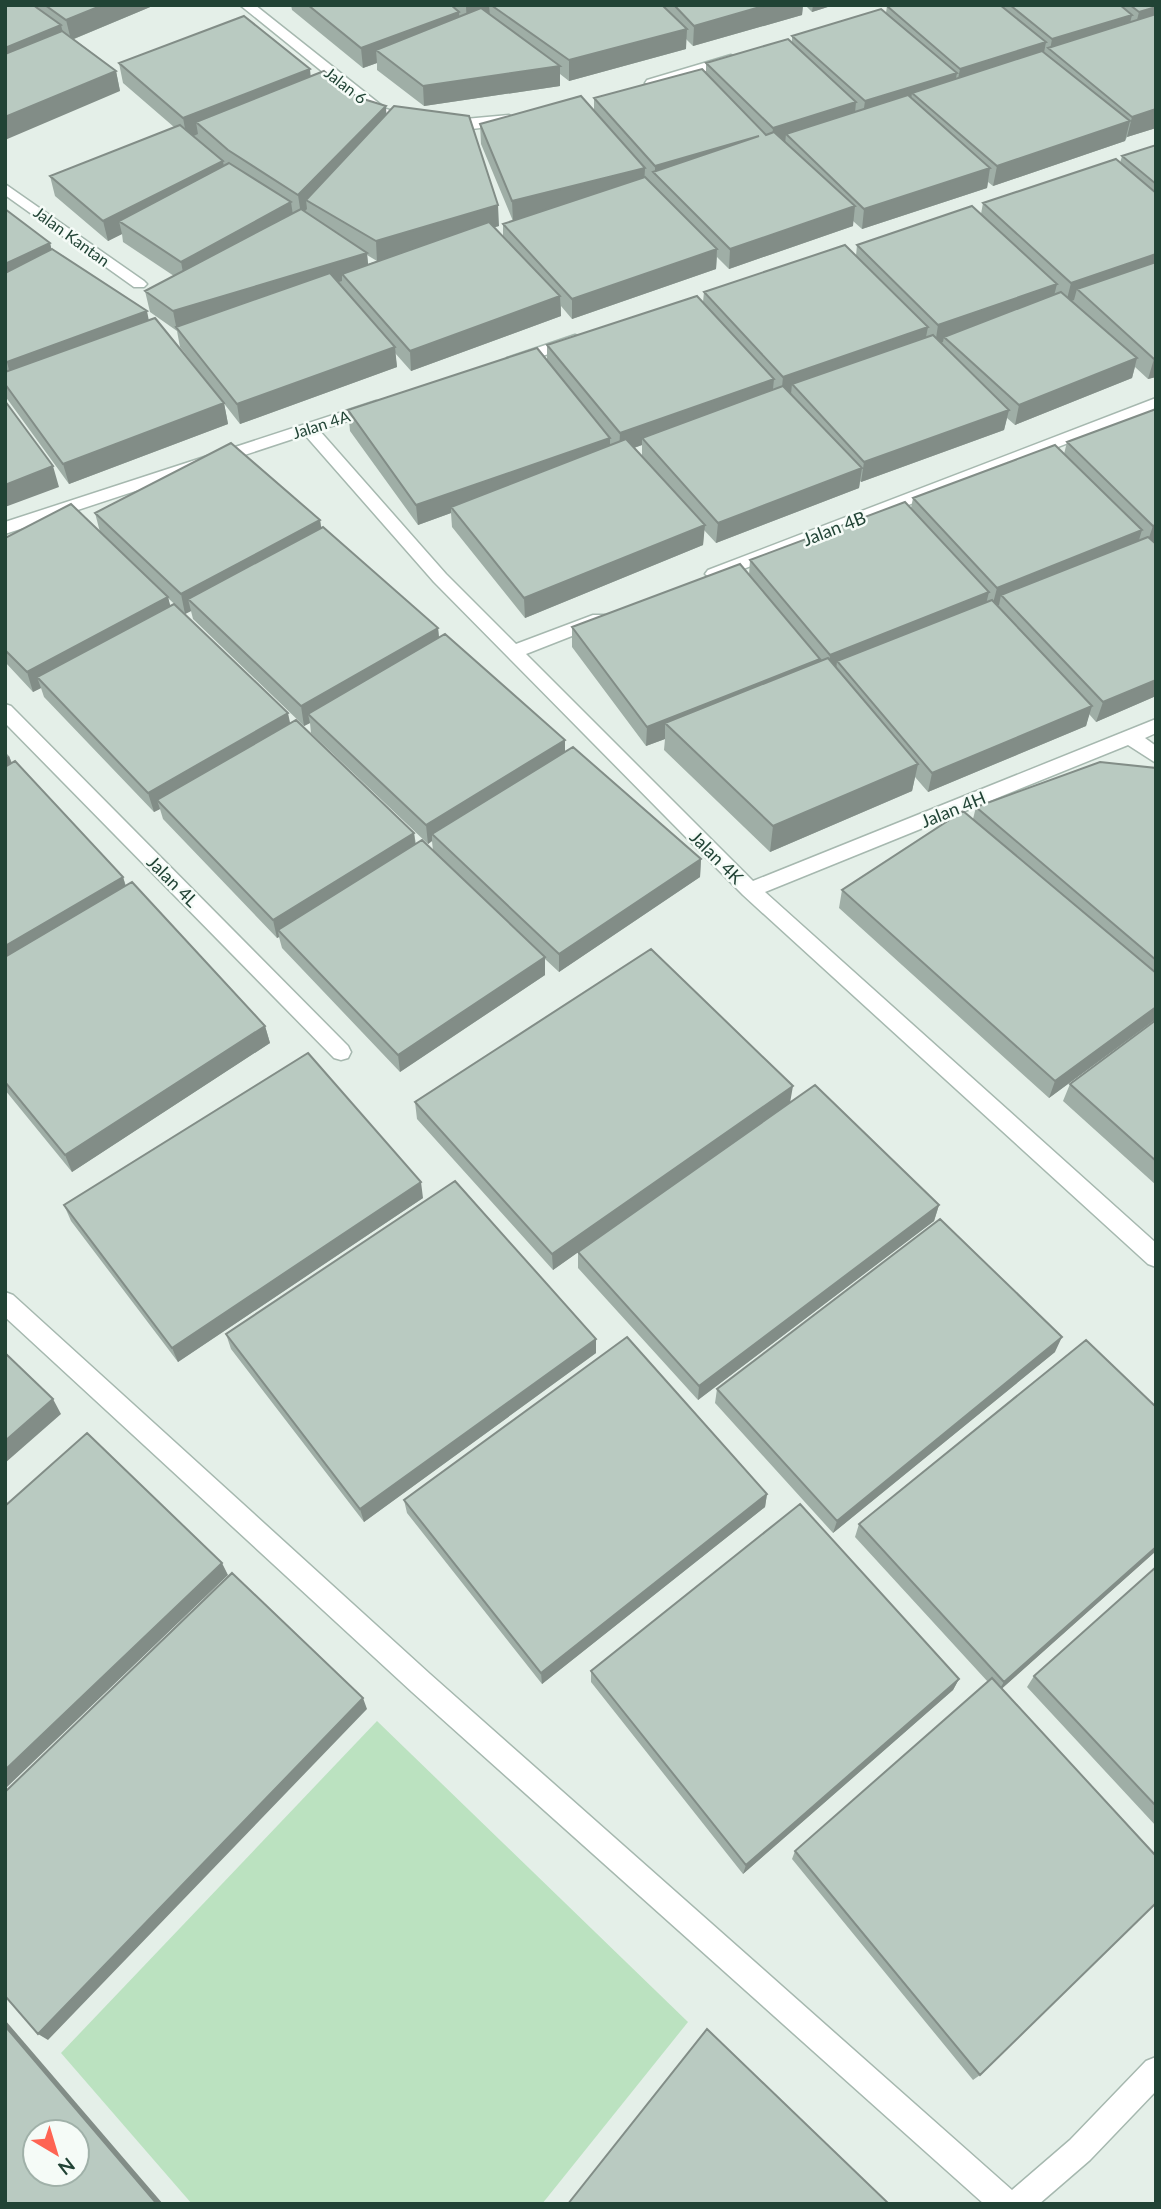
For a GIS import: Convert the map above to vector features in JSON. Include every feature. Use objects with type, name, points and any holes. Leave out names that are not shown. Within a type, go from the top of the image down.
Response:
[{"type":"street","name":"Jalan 6","points":[[248,6],[380,112],[405,119]]},
{"type":"street","points":[[634,89],[750,53]]},
{"type":"street","points":[[430,125],[484,123],[520,117]]},
{"type":"street","name":"Jalan Kantan","points":[[5,188],[139,284]]},
{"type":"street","points":[[493,367],[586,337]]},
{"type":"street","name":"Jalan 4A","points":[[5,528],[387,402]]},
{"type":"street","name":"Jalan 4B","points":[[693,583],[1156,403]]},
{"type":"street","name":"Jalan 4K","points":[[308,428],[440,578],[750,890],[1156,1257]]},
{"type":"street","points":[[513,652],[615,612]]},
{"type":"street","name":"Jalan 4L","points":[[5,711],[341,1052]]},
{"type":"street","name":"Jalan 4H","points":[[750,890],[1156,726]]},
{"type":"street","points":[[1131,737],[1156,755]]},
{"type":"street","points":[[5,1302],[421,1683],[1006,2204]]},
{"type":"street","points":[[1017,2204],[1080,2150],[1156,2071]]},
{"type":"green space","points":[[377,1721],[688,2022],[542,2204],[192,2204],[61,2053]]},
{"type":"building","points":[[5,5],[33,5],[61,25],[5,48]]},
{"type":"building","points":[[45,5],[103,5],[66,20]]},
{"type":"building","points":[[308,5],[451,5],[459,12],[361,48]]},
{"type":"building","points":[[491,5],[662,5],[687,29],[569,60]]},
{"type":"building","points":[[674,5],[767,5],[694,26]]},
{"type":"building","points":[[1000,5],[1046,42],[960,69],[887,6]]},
{"type":"building","points":[[1010,5],[1120,5],[1132,15],[1052,39]]},
{"type":"building","points":[[1130,5],[1156,5],[1156,7],[1139,12]]},
{"type":"building","points":[[481,8],[560,66],[423,86],[376,50]]},
{"type":"building","points":[[881,9],[957,73],[865,101],[792,36]]},
{"type":"building","points":[[1156,14],[1156,109],[1132,117],[1048,48]]},
{"type":"building","points":[[244,16],[310,69],[183,118],[119,63]]},
{"type":"building","points":[[62,31],[116,71],[5,117],[5,54]]},
{"type":"building","points":[[788,39],[856,102],[773,128],[706,63]]},
{"type":"building","points":[[1042,51],[1130,121],[997,166],[912,93]]},
{"type":"building","points":[[702,69],[766,135],[774,132],[855,206],[730,249],[653,172],[759,136],[655,166],[594,98]]},
{"type":"building","points":[[324,71],[357,97],[386,106],[298,195],[228,150],[196,122]]},
{"type":"building","points":[[908,95],[990,168],[864,209],[786,134]]},
{"type":"building","points":[[581,96],[645,168],[512,201],[480,124]]},
{"type":"building","points":[[394,106],[469,116],[498,205],[376,241],[306,200]]},
{"type":"building","points":[[180,125],[223,161],[103,221],[50,176]]},
{"type":"building","points":[[1156,145],[1156,184],[1122,156]]},
{"type":"building","points":[[1116,159],[1156,193],[1156,254],[1071,283],[983,203]]},
{"type":"building","points":[[229,163],[291,202],[181,262],[119,221]]},
{"type":"building","points":[[645,177],[717,249],[572,299],[503,224]]},
{"type":"building","points":[[972,206],[1057,284],[938,325],[857,245]]},
{"type":"building","points":[[5,209],[50,243],[5,264]]},
{"type":"building","points":[[301,209],[367,253],[173,311],[145,291]]},
{"type":"building","points":[[489,222],[560,296],[410,351],[342,274]]},
{"type":"building","points":[[845,245],[928,327],[783,377],[704,292]]},
{"type":"building","points":[[52,249],[147,311],[7,362],[5,273]]},
{"type":"building","points":[[1156,262],[1156,358],[1154,359],[1077,289]]},
{"type":"building","points":[[330,273],[395,347],[237,404],[176,327]]},
{"type":"building","points":[[1061,292],[1137,358],[1019,405],[944,337]]},
{"type":"building","points":[[697,296],[774,379],[620,433],[547,345]]},
{"type":"building","points":[[155,318],[224,403],[63,464],[5,384],[5,372]]},
{"type":"building","points":[[933,335],[1009,410],[864,462],[792,384]]},
{"type":"building","points":[[537,348],[610,438],[416,505],[348,410]]},
{"type":"building","points":[[783,386],[862,468],[718,523],[642,438]]},
{"type":"building","points":[[5,401],[53,466],[5,485]]},
{"type":"building","points":[[1156,409],[1156,525],[1153,526],[1067,442]]},
{"type":"building","points":[[626,439],[705,525],[524,598],[451,507]]},
{"type":"building","points":[[231,443],[320,520],[181,594],[95,513]]},
{"type":"building","points":[[1055,445],[1142,530],[997,588],[913,498]]},
{"type":"building","points":[[905,502],[989,592],[830,655],[750,560]]},
{"type":"building","points":[[71,504],[168,597],[27,672],[5,650],[5,538]]},
{"type":"building","points":[[323,527],[438,628],[301,706],[188,599]]},
{"type":"building","points":[[1148,537],[1156,544],[1156,680],[1103,702],[1001,595]]},
{"type":"building","points":[[740,564],[820,659],[647,727],[572,627]]},
{"type":"building","points":[[992,600],[1092,706],[932,773],[837,661]]},
{"type":"building","points":[[174,604],[288,713],[148,793],[37,677]]},
{"type":"building","points":[[445,634],[565,740],[426,825],[308,714]]},
{"type":"building","points":[[828,658],[918,764],[773,826],[665,723]]},
{"type":"building","points":[[296,720],[414,833],[273,920],[157,800]]},
{"type":"building","points":[[573,747],[701,859],[559,954],[432,834]]},
{"type":"building","points":[[15,761],[123,877],[5,946],[5,767]]},
{"type":"building","points":[[1100,762],[1156,768],[1156,960],[976,807]]},
{"type":"building","points":[[963,811],[1156,973],[1156,1007],[1055,1081],[842,890]]},
{"type":"building","points":[[422,840],[545,957],[398,1055],[278,930]]},
{"type":"building","points":[[132,882],[265,1026],[65,1155],[5,1082],[5,957]]},
{"type":"building","points":[[651,949],[793,1086],[552,1254],[415,1102]]},
{"type":"building","points":[[1156,1020],[1156,1161],[1070,1084]]},
{"type":"building","points":[[308,1053],[421,1182],[172,1348],[64,1205]]},
{"type":"building","points":[[815,1085],[939,1205],[699,1386],[578,1252]]},
{"type":"building","points":[[455,1181],[596,1339],[360,1509],[226,1334]]},
{"type":"building","points":[[940,1219],[1062,1337],[837,1521],[717,1389]]},
{"type":"building","points":[[627,1337],[767,1494],[541,1673],[404,1500]]},
{"type":"building","points":[[1086,1340],[1156,1407],[1156,1547],[1004,1682],[859,1524]]},
{"type":"building","points":[[5,1353],[53,1399],[5,1441]]},
{"type":"building","points":[[87,1433],[222,1563],[5,1770],[5,1506]]},
{"type":"building","points":[[800,1504],[959,1679],[746,1865],[591,1671]]},
{"type":"building","points":[[1156,1567],[1156,1806],[1034,1676]]},
{"type":"building","points":[[232,1573],[363,1698],[38,2034],[5,1996],[5,1792]]},
{"type":"building","points":[[992,1678],[1156,1856],[1156,1903],[980,2075],[795,1851]]},
{"type":"building","points":[[5,2026],[84,2118],[21,2118],[21,2188],[91,2188],[91,2127],[157,2204],[5,2204]]},
{"type":"building","points":[[707,2029],[889,2204],[568,2204]]}]
